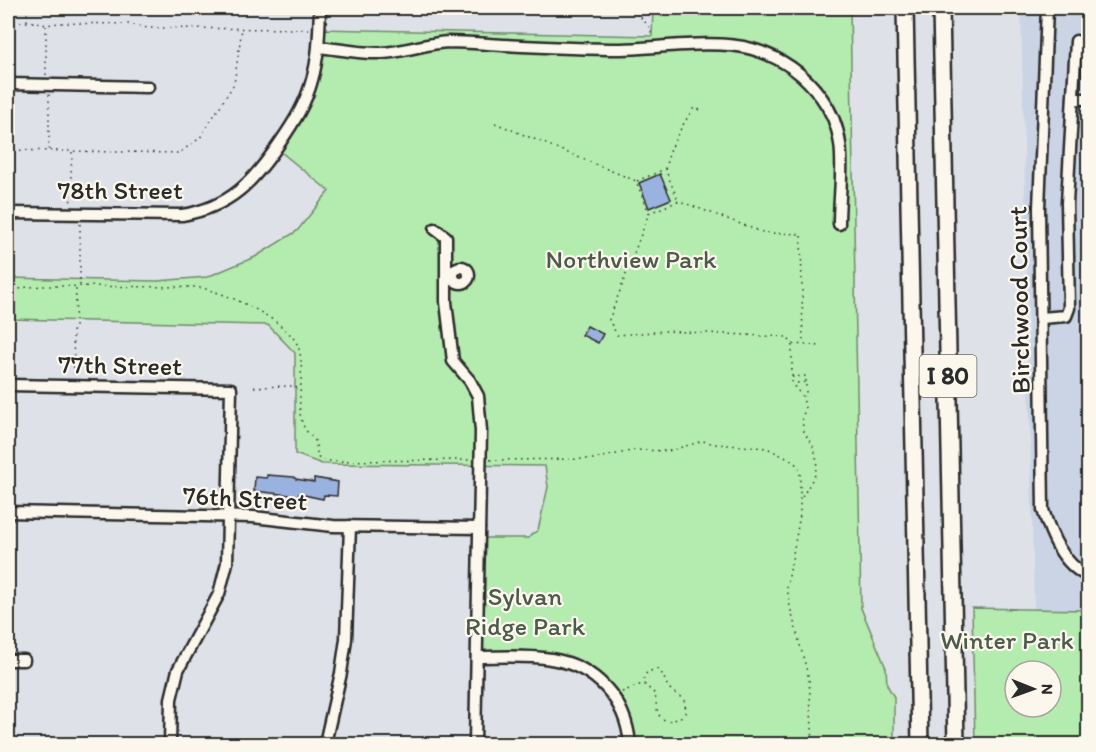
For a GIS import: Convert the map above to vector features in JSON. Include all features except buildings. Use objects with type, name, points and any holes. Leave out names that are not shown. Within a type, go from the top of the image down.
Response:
[{"type":"highway","name":"I 80","points":[[905,8],[920,744]]},
{"type":"highway","name":"I 80","points":[[941,8],[956,744]]},
{"type":"street","name":"78th Street","points":[[8,213],[182,215],[194,213],[227,200],[247,186],[263,168],[298,114],[312,80],[318,47],[320,8]]},
{"type":"street","name":"Birchwood Court","points":[[1047,8],[1039,208],[1043,510],[1052,538],[1082,573],[1089,576]]},
{"type":"street","points":[[1041,318],[1066,316],[1069,308],[1066,202],[1076,40]]},
{"type":"street","points":[[318,47],[381,53],[431,43],[451,42],[565,48],[725,45],[750,48],[774,57],[806,78],[822,98],[834,120],[841,142],[839,224]]},
{"type":"street","points":[[8,84],[148,87]]},
{"type":"street","points":[[1073,99],[1089,99]]},
{"type":"street","points":[[435,229],[446,237],[450,275],[446,303],[453,361],[470,381],[478,396],[480,456],[475,744]]},
{"type":"street","name":"77th Street","points":[[8,385],[231,389],[228,517]]},
{"type":"street","name":"76th Street","points":[[8,512],[272,518],[318,525],[479,528]]},
{"type":"street","points":[[170,744],[171,699],[178,670],[212,609],[224,580],[228,552],[228,517]]},
{"type":"street","points":[[326,739],[346,639],[350,526]]},
{"type":"street","points":[[477,657],[541,658],[564,661],[591,674],[614,697],[626,719],[630,744]]},
{"type":"street","points":[[8,660],[24,660]]},
{"type":"path","points":[[27,8],[27,22]]},
{"type":"path","points":[[633,8],[651,29],[651,48]]},
{"type":"path","points":[[8,22],[46,25],[113,23],[148,28],[319,29]]},
{"type":"path","points":[[46,25],[49,151]]},
{"type":"path","points":[[8,150],[179,153],[200,138],[234,84],[242,28]]},
{"type":"path","points":[[679,201],[665,169],[670,148],[693,109],[703,110]]},
{"type":"path","points":[[495,123],[636,181],[650,213],[609,320],[617,335],[665,331],[787,338],[792,344],[792,384],[803,397],[804,432],[814,448],[817,461],[815,474],[801,500]]},
{"type":"path","points":[[72,151],[70,193],[76,214],[80,286]]},
{"type":"path","points":[[636,181],[665,169]]},
{"type":"path","points":[[650,213],[679,201],[765,233],[801,234],[803,345]]},
{"type":"path","points":[[74,374],[73,329],[76,286]]},
{"type":"path","points":[[792,344],[822,346]]},
{"type":"path","points":[[791,377],[806,376],[806,395],[803,397]]},
{"type":"path","points":[[797,383],[806,382]]},
{"type":"path","points":[[254,387],[292,386],[300,389]]},
{"type":"path","points":[[654,669],[660,671],[668,687],[680,695],[685,702],[683,716],[674,721],[664,720],[657,711],[655,693],[644,684],[647,672],[654,669]]},
{"type":"path","points":[[614,697],[644,684]]},
{"type":"shaded area","points":[[1021,8],[1088,8],[1088,610],[1034,609]]},
{"type":"green space","name":"Northview Park","points":[[653,8],[850,8],[861,608],[886,668],[887,685],[894,697],[894,744],[630,744],[612,694],[564,661],[477,657],[479,538],[529,538],[538,530],[548,487],[545,466],[322,464],[295,454],[295,353],[268,325],[8,319],[8,278],[157,281],[207,277],[255,257],[297,231],[329,191],[276,148],[298,114],[319,29],[652,36]]},
{"type":"green space","name":"Winter Park","points":[[972,608],[1088,610],[1088,744],[975,744]]},
{"type":"park label","name":"Sylvan Ridge Park","points":[[525,611]]}]
